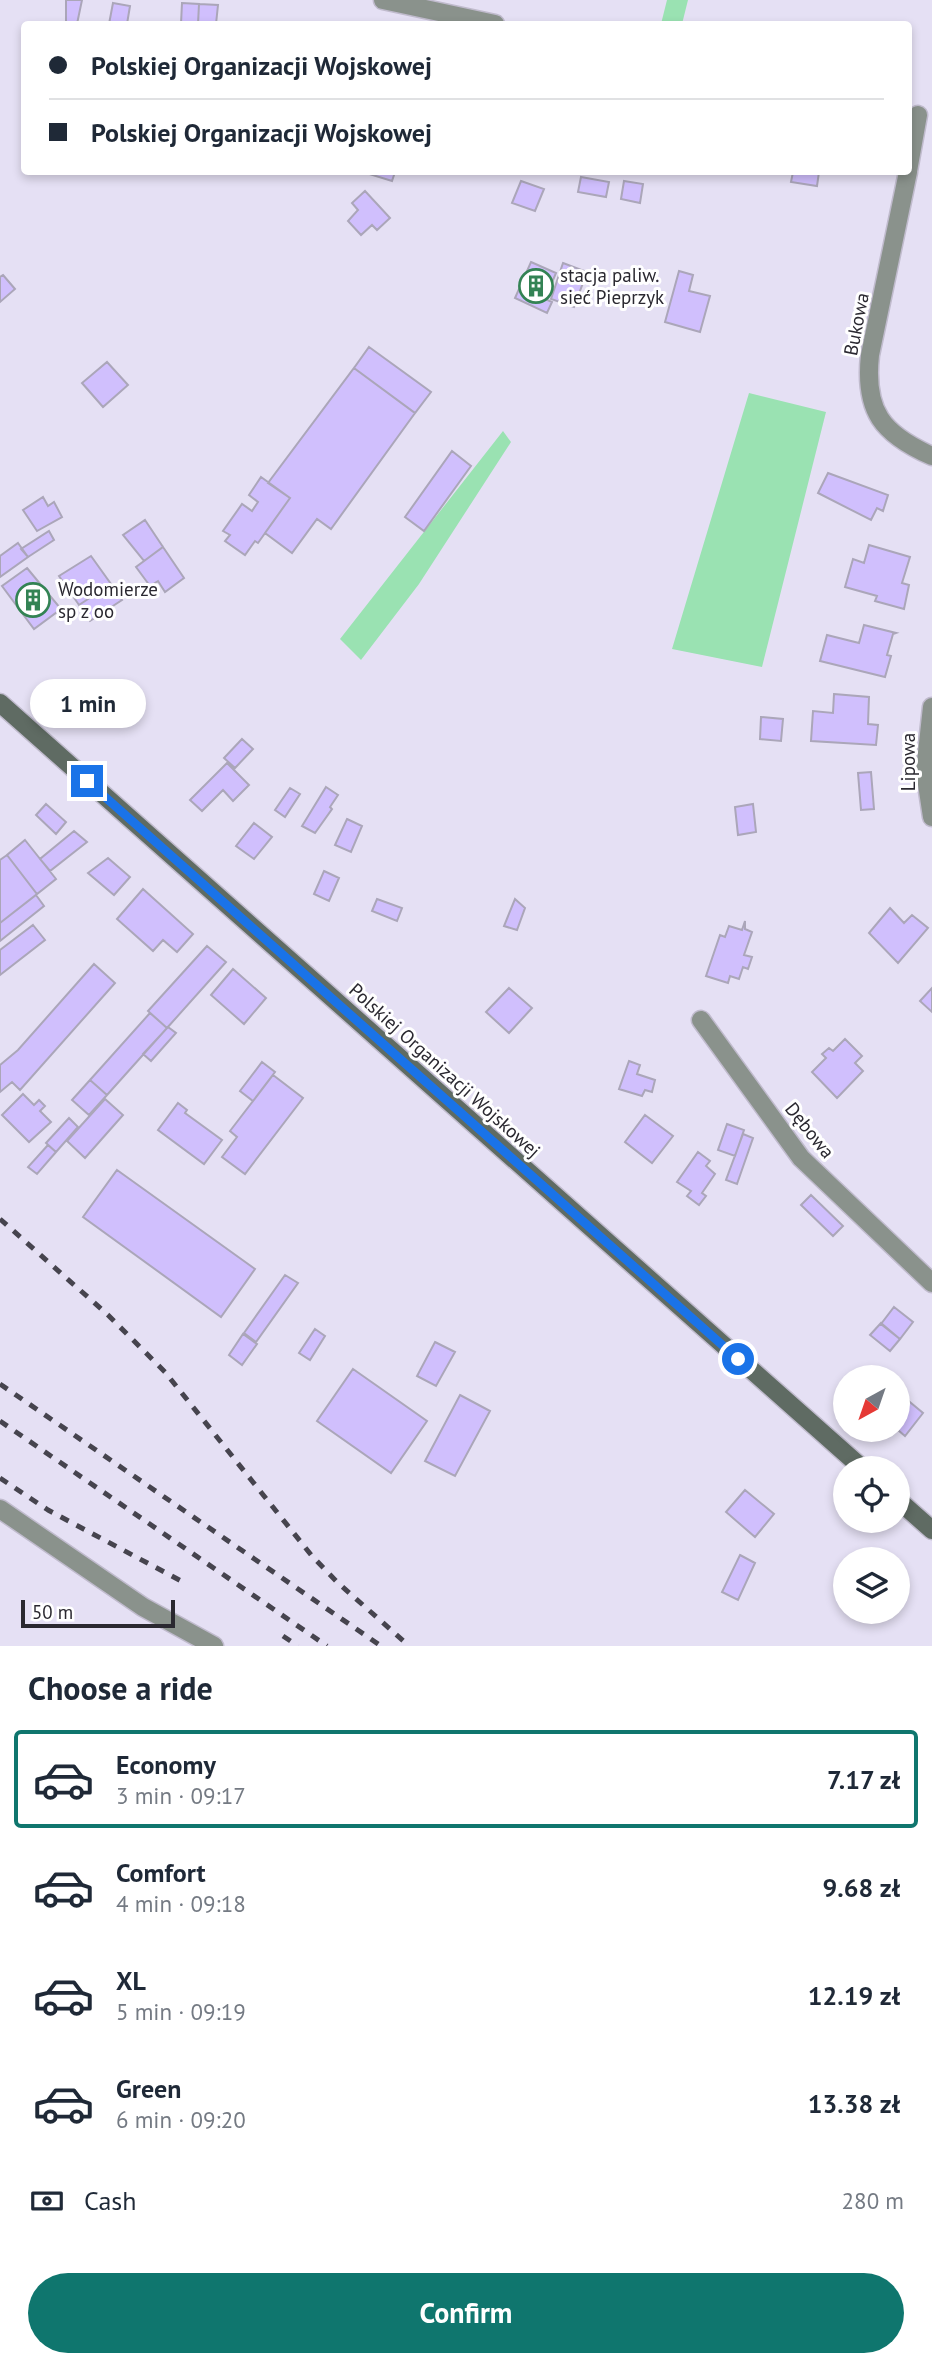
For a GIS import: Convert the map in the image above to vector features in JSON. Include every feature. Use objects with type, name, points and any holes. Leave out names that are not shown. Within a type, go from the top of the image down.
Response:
[{"type":"main road","name":"Polskiej Organizacji Wojskowej","points":[[0,704],[848,1456]]},
{"type":"main road","points":[[910,1511],[932,1530]]},
{"type":"street","points":[[383,0],[481,21]]},
{"type":"street","name":"Bukowa","points":[[912,153],[920,116]]},
{"type":"street","name":"Bukowa","points":[[907,175],[867,381],[870,397],[887,428],[905,444],[932,456]]},
{"type":"street","name":"Lipowa","points":[[932,707],[925,771],[932,817]]},
{"type":"street","name":"Dębowa","points":[[701,1020],[801,1158],[932,1283]]},
{"type":"street","points":[[0,1509],[143,1607],[214,1646]]},
{"type":"green space","points":[[667,0],[688,0],[683,21],[662,21]]},
{"type":"green space","points":[[749,393],[826,412],[762,667],[672,649]]},
{"type":"green space","points":[[503,431],[511,442],[419,584],[361,660],[340,639]]},
{"type":"building","points":[[66,0],[82,0],[78,21],[66,21]]},
{"type":"building","points":[[113,3],[130,6],[128,21],[110,21]]},
{"type":"building","points":[[182,3],[199,4],[198,21],[181,21]]},
{"type":"building","points":[[199,4],[218,5],[216,21],[198,21]]},
{"type":"building","points":[[373,175],[394,175],[392,181]]},
{"type":"building","points":[[792,175],[819,175],[817,186],[791,182]]},
{"type":"building","points":[[581,177],[609,182],[606,197],[578,192]]},
{"type":"building","points":[[521,181],[544,189],[535,211],[512,203]]},
{"type":"building","points":[[624,181],[643,184],[640,203],[621,199]]},
{"type":"building","points":[[365,191],[390,218],[377,230],[372,225],[361,235],[348,221],[358,210],[352,203]]},
{"type":"building","name":"stacja paliw. sieć Pieprzyk","points":[[531,262],[556,273],[545,299],[552,302],[547,313],[515,298]]},
{"type":"building","points":[[563,263],[587,272],[574,307],[551,299]]},
{"type":"building","points":[[679,271],[693,275],[689,291],[710,296],[700,332],[665,322]]},
{"type":"building","points":[[3,275],[15,289],[0,302],[0,277]]},
{"type":"building","points":[[369,347],[431,392],[415,413],[354,368]]},
{"type":"building","points":[[107,362],[128,385],[103,407],[82,383]]},
{"type":"building","points":[[354,368],[415,413],[331,529],[317,519],[292,553],[265,533],[290,498],[268,483]]},
{"type":"building","points":[[452,451],[471,466],[424,531],[405,517]]},
{"type":"building","points":[[828,473],[888,495],[883,511],[877,508],[871,520],[818,493]]},
{"type":"building","points":[[261,477],[290,498],[258,543],[255,541],[245,555],[225,541],[230,535],[223,531],[242,504],[252,511],[258,502],[249,495]]},
{"type":"building","points":[[43,497],[48,506],[54,502],[62,517],[37,531],[23,510]]},
{"type":"building","points":[[145,520],[163,547],[144,561],[123,535]]},
{"type":"building","points":[[49,531],[54,540],[28,557],[21,549]]},
{"type":"building","points":[[18,543],[28,557],[0,577],[0,556]]},
{"type":"building","points":[[869,545],[910,557],[902,583],[909,585],[904,609],[875,601],[877,596],[845,587],[853,559],[864,563]]},
{"type":"building","points":[[163,547],[184,578],[165,592],[158,581],[150,586],[136,567]]},
{"type":"building","points":[[91,556],[111,584],[79,605],[59,576]]},
{"type":"building","name":"Wodomierze sp z oo","points":[[27,568],[61,609],[34,629],[2,586]]},
{"type":"building","points":[[111,584],[122,600],[90,621],[79,605]]},
{"type":"building","points":[[864,625],[896,633],[893,634],[887,655],[891,656],[885,677],[820,661],[827,635],[859,643]]},
{"type":"building","points":[[834,694],[869,697],[868,724],[878,725],[876,745],[811,741],[813,711],[833,713]]},
{"type":"building","points":[[761,717],[783,719],[781,741],[760,739]]},
{"type":"building","points":[[242,739],[253,749],[235,768],[224,758]]},
{"type":"building","points":[[227,763],[249,785],[233,801],[223,790],[202,811],[190,800]]},
{"type":"building","points":[[871,772],[874,809],[861,810],[858,773]]},
{"type":"building","points":[[326,787],[338,795],[330,807],[332,809],[315,833],[302,826]]},
{"type":"building","points":[[290,788],[300,794],[285,817],[275,810]]},
{"type":"building","points":[[46,804],[66,822],[56,834],[36,815]]},
{"type":"building","points":[[753,804],[756,832],[738,835],[735,807]]},
{"type":"building","points":[[347,819],[362,826],[351,852],[335,845]]},
{"type":"building","points":[[254,823],[272,837],[254,859],[236,846]]},
{"type":"building","points":[[74,831],[87,842],[50,871],[40,859]]},
{"type":"building","points":[[25,840],[56,879],[37,894],[7,855]]},
{"type":"building","points":[[7,855],[37,894],[0,923],[0,860]]},
{"type":"building","points":[[108,858],[130,877],[114,895],[88,873]]},
{"type":"building","points":[[324,871],[339,878],[329,901],[314,894]]},
{"type":"building","points":[[143,889],[193,934],[177,952],[163,940],[153,951],[117,919]]},
{"type":"building","points":[[36,895],[44,906],[0,941],[0,923]]},
{"type":"building","points":[[377,899],[402,908],[397,921],[372,911]]},
{"type":"building","points":[[515,899],[525,908],[517,930],[504,926]]},
{"type":"building","points":[[890,908],[904,923],[912,915],[928,928],[898,963],[869,933]]},
{"type":"building","points":[[745,921],[745,929],[752,932],[744,955],[752,957],[748,969],[743,967],[739,979],[730,976],[728,983],[706,976],[720,935],[725,937],[729,926],[742,930]]},
{"type":"building","points":[[33,925],[45,940],[0,975],[0,950]]},
{"type":"building","points":[[207,946],[226,962],[167,1028],[148,1011]]},
{"type":"building","points":[[94,964],[115,983],[20,1090],[12,1082],[0,1092],[0,1065],[18,1050]]},
{"type":"building","points":[[233,969],[266,998],[244,1024],[211,995]]},
{"type":"building","points":[[509,988],[532,1008],[509,1033],[486,1012]]},
{"type":"building","points":[[932,988],[932,1012],[920,1001]]},
{"type":"building","points":[[150,1013],[167,1028],[107,1095],[90,1080]]},
{"type":"building","points":[[168,1027],[176,1033],[151,1061],[143,1054]]},
{"type":"building","points":[[845,1039],[862,1056],[855,1063],[863,1071],[837,1098],[812,1072],[826,1058],[822,1054],[829,1048],[833,1051]]},
{"type":"building","points":[[629,1061],[640,1065],[637,1074],[655,1080],[652,1092],[645,1090],[642,1096],[619,1089]]},
{"type":"building","points":[[262,1062],[275,1072],[253,1101],[240,1091]]},
{"type":"building","points":[[273,1075],[303,1098],[245,1174],[222,1157],[237,1137],[230,1131]]},
{"type":"building","points":[[90,1080],[107,1095],[89,1115],[72,1100]]},
{"type":"building","points":[[23,1094],[34,1105],[39,1100],[45,1106],[40,1111],[51,1122],[29,1142],[2,1115]]},
{"type":"building","points":[[105,1099],[123,1115],[85,1158],[67,1141]]},
{"type":"building","points":[[178,1103],[187,1110],[185,1113],[222,1140],[204,1164],[158,1130]]},
{"type":"building","points":[[645,1115],[673,1136],[652,1163],[625,1142]]},
{"type":"building","points":[[69,1118],[78,1127],[56,1152],[46,1143]]},
{"type":"building","points":[[727,1124],[744,1130],[735,1156],[718,1150]]},
{"type":"building","points":[[743,1134],[753,1138],[737,1184],[726,1180]]},
{"type":"building","points":[[48,1145],[56,1152],[37,1174],[28,1167]]},
{"type":"building","points":[[698,1152],[710,1161],[706,1166],[715,1174],[702,1193],[706,1196],[699,1205],[687,1196],[691,1191],[677,1182]]},
{"type":"building","points":[[117,1170],[255,1269],[221,1317],[83,1217]]},
{"type":"building","points":[[811,1195],[843,1226],[833,1236],[801,1205]]},
{"type":"building","points":[[285,1275],[298,1283],[256,1342],[244,1333]]},
{"type":"building","points":[[894,1307],[913,1322],[900,1339],[881,1324]]},
{"type":"building","points":[[881,1323],[900,1339],[890,1351],[870,1335]]},
{"type":"building","points":[[315,1329],[325,1336],[310,1360],[299,1353]]},
{"type":"building","points":[[243,1334],[257,1344],[242,1365],[229,1355]]},
{"type":"building","points":[[435,1342],[455,1352],[436,1386],[417,1376]]},
{"type":"building","points":[[353,1369],[427,1421],[391,1473],[317,1421]]},
{"type":"building","points":[[460,1395],[490,1411],[455,1476],[425,1461]]},
{"type":"building","points":[[910,1402],[923,1413],[910,1430]]},
{"type":"building","points":[[745,1490],[774,1514],[755,1537],[726,1512]]},
{"type":"building","points":[[740,1555],[755,1563],[738,1600],[722,1592]]},
{"type":"railway","points":[[0,1219],[108,1315],[165,1372],[312,1556],[409,1646]]},
{"type":"railway","points":[[0,1384],[381,1646]]},
{"type":"railway","points":[[0,1421],[327,1646]]},
{"type":"railway","points":[[0,1478],[48,1510],[183,1582]]},
{"type":"railway","points":[[283,1636],[298,1646]]},
{"type":"place","name":"stacja paliw. sieć Pieprzyk","points":[[536,286]]},
{"type":"place","name":"Wodomierze sp z oo","points":[[33,600]]},
{"type":"route","points":[[87,781],[738,1359]]}]
